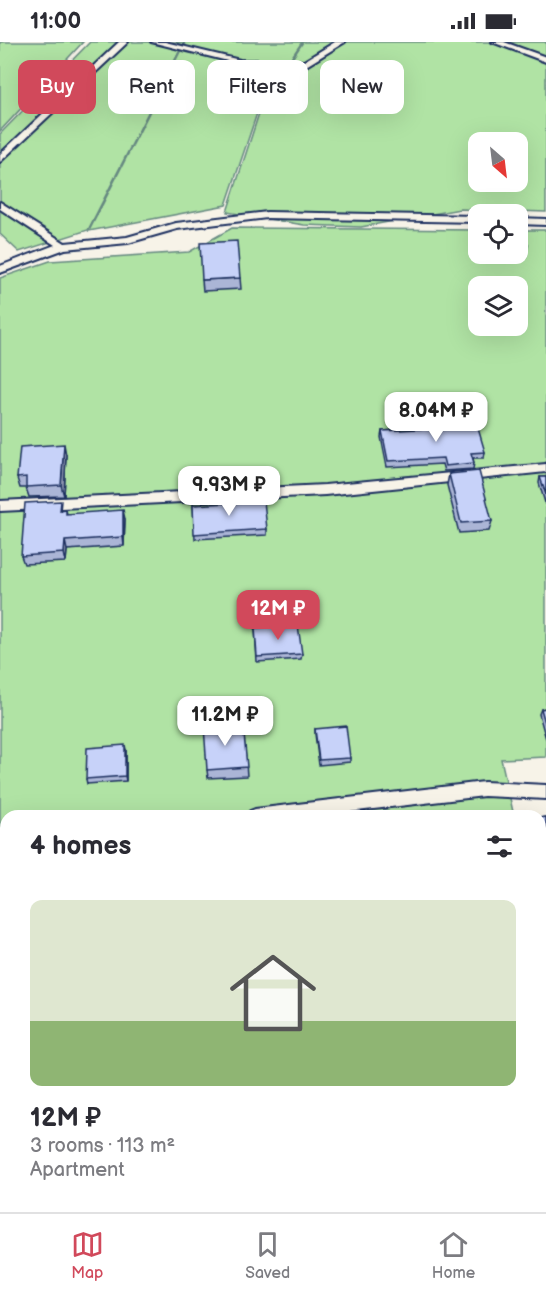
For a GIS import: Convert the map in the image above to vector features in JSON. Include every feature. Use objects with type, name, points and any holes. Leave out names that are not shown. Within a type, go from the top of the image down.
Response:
[{"type":"lane","points":[[0,159],[124,42]]},
{"type":"lane","points":[[155,42],[240,62],[306,64],[341,42]]},
{"type":"lane","points":[[496,42],[546,60]]},
{"type":"lane","points":[[0,205],[63,246]]},
{"type":"lane","points":[[0,270],[63,246],[128,240],[176,225],[267,215],[468,219]]},
{"type":"lane","points":[[528,221],[546,222]]},
{"type":"lane","points":[[0,506],[325,490],[546,468]]},
{"type":"lane","points":[[306,810],[484,789],[546,792]]},
{"type":"green space","points":[[0,42],[83,42],[66,60],[18,60],[18,112],[0,131]]},
{"type":"green space","points":[[90,42],[184,42],[175,60],[108,60],[108,114],[147,114],[88,230],[19,252],[0,234],[0,134],[20,114],[96,114],[96,60],[72,60]]},
{"type":"green space","points":[[185,42],[302,42],[290,60],[207,60],[207,114],[257,114],[226,205],[89,231],[148,114],[195,114],[195,60],[176,60]]},
{"type":"green space","points":[[303,42],[546,42],[546,212],[528,211],[528,204],[468,204],[468,209],[361,227],[304,225],[227,212],[259,114],[308,114],[308,60],[291,60]]},
{"type":"green space","points":[[232,228],[468,230],[468,264],[528,264],[528,230],[546,230],[546,757],[501,759],[513,810],[0,810],[0,278],[50,261],[189,252]]},
{"type":"building","points":[[237,241],[240,278],[202,280],[200,243]]},
{"type":"building","points":[[475,418],[485,452],[471,453],[474,463],[445,466],[443,458],[388,461],[382,431],[450,427],[448,420]]},
{"type":"building","points":[[64,444],[61,485],[26,487],[26,477],[17,478],[20,447]]},
{"type":"building","points":[[479,471],[492,521],[461,523],[449,474]]},
{"type":"building","points":[[540,477],[546,477],[546,495]]},
{"type":"building","points":[[61,501],[60,511],[66,510],[66,514],[123,510],[123,537],[65,541],[64,553],[21,556],[25,503]]},
{"type":"building","points":[[264,501],[267,529],[194,534],[193,505]]},
{"type":"building","points":[[298,625],[302,654],[257,657],[255,628]]},
{"type":"building","points":[[546,708],[546,726],[541,709]]},
{"type":"building","points":[[243,723],[247,767],[207,770],[204,726]]},
{"type":"building","points":[[346,726],[350,758],[319,760],[315,729]]},
{"type":"building","points":[[125,745],[125,776],[86,779],[87,748]]}]
